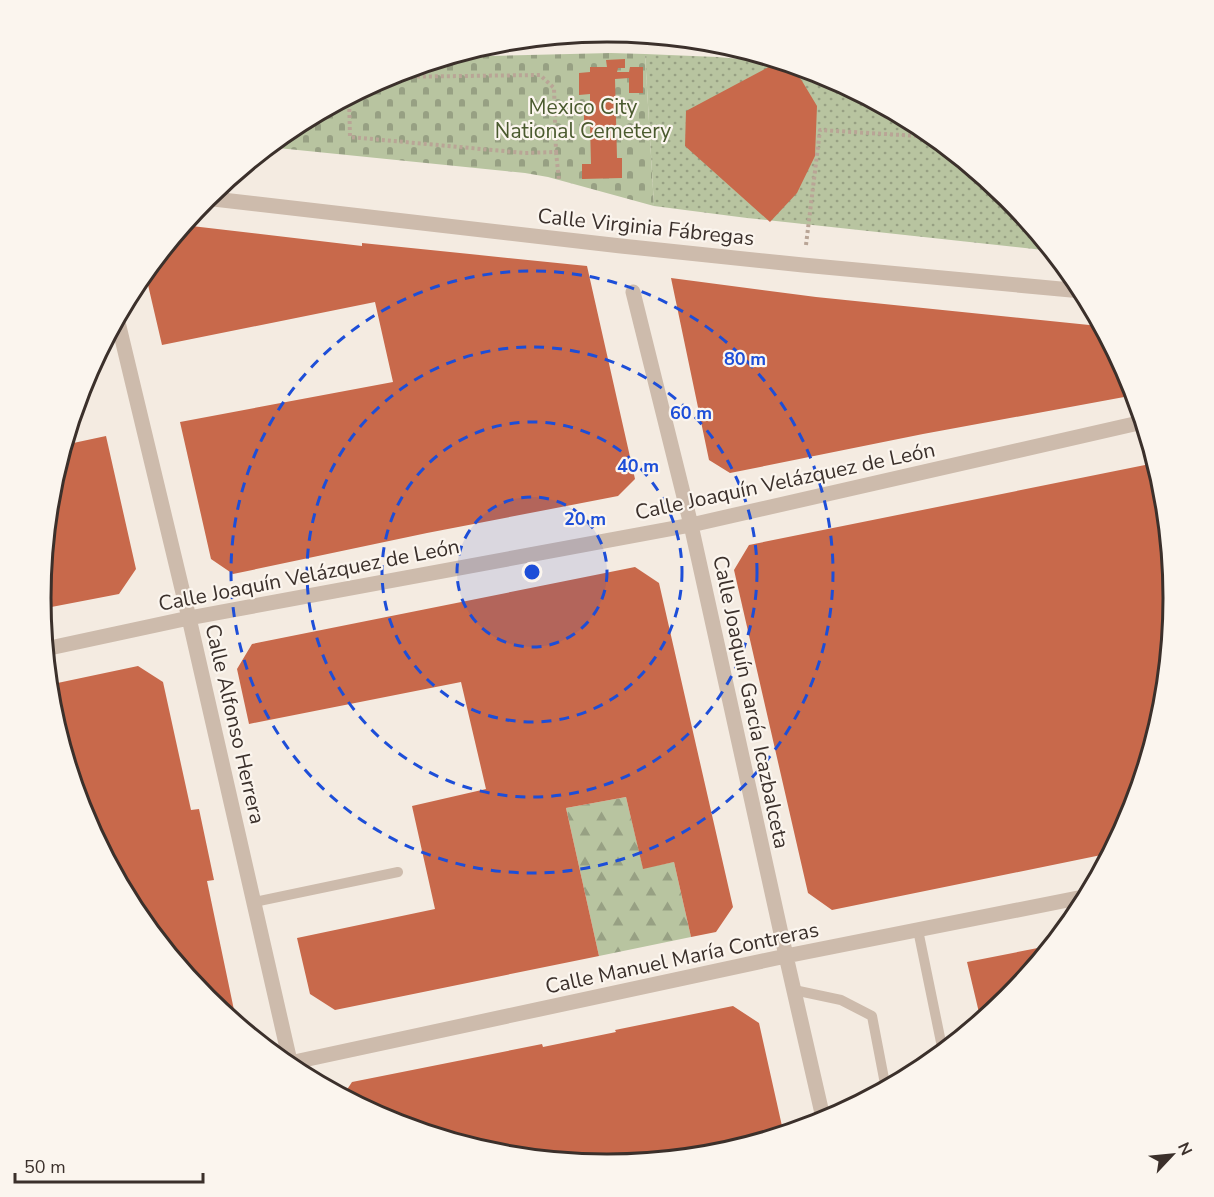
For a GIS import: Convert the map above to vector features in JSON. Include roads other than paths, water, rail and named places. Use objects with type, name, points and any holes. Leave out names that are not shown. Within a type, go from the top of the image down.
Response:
[{"type":"street","name":"Calle Virginia Fábregas","points":[[219,199],[621,246],[1071,290]]},
{"type":"street","name":"Calle Joaquín García Icazbalceta","points":[[633,292],[691,525],[821,1112]]},
{"type":"street","name":"Calle Alfonso Herrera","points":[[120,330],[189,618],[286,1053]]},
{"type":"street","name":"Calle Joaquín Velázquez de León","points":[[53,647],[189,618],[691,525],[1135,424]]},
{"type":"street","name":"Calle Manuel María Contreras","points":[[302,1063],[786,956],[1076,898]]},
{"type":"lane","points":[[254,902],[398,872]]},
{"type":"lane","points":[[918,930],[941,1043]]},
{"type":"lane","points":[[794,990],[841,1000],[872,1016],[884,1080]]},
{"type":"park label","name":"Mexico City National Cemetery","points":[[583,119]]}]
